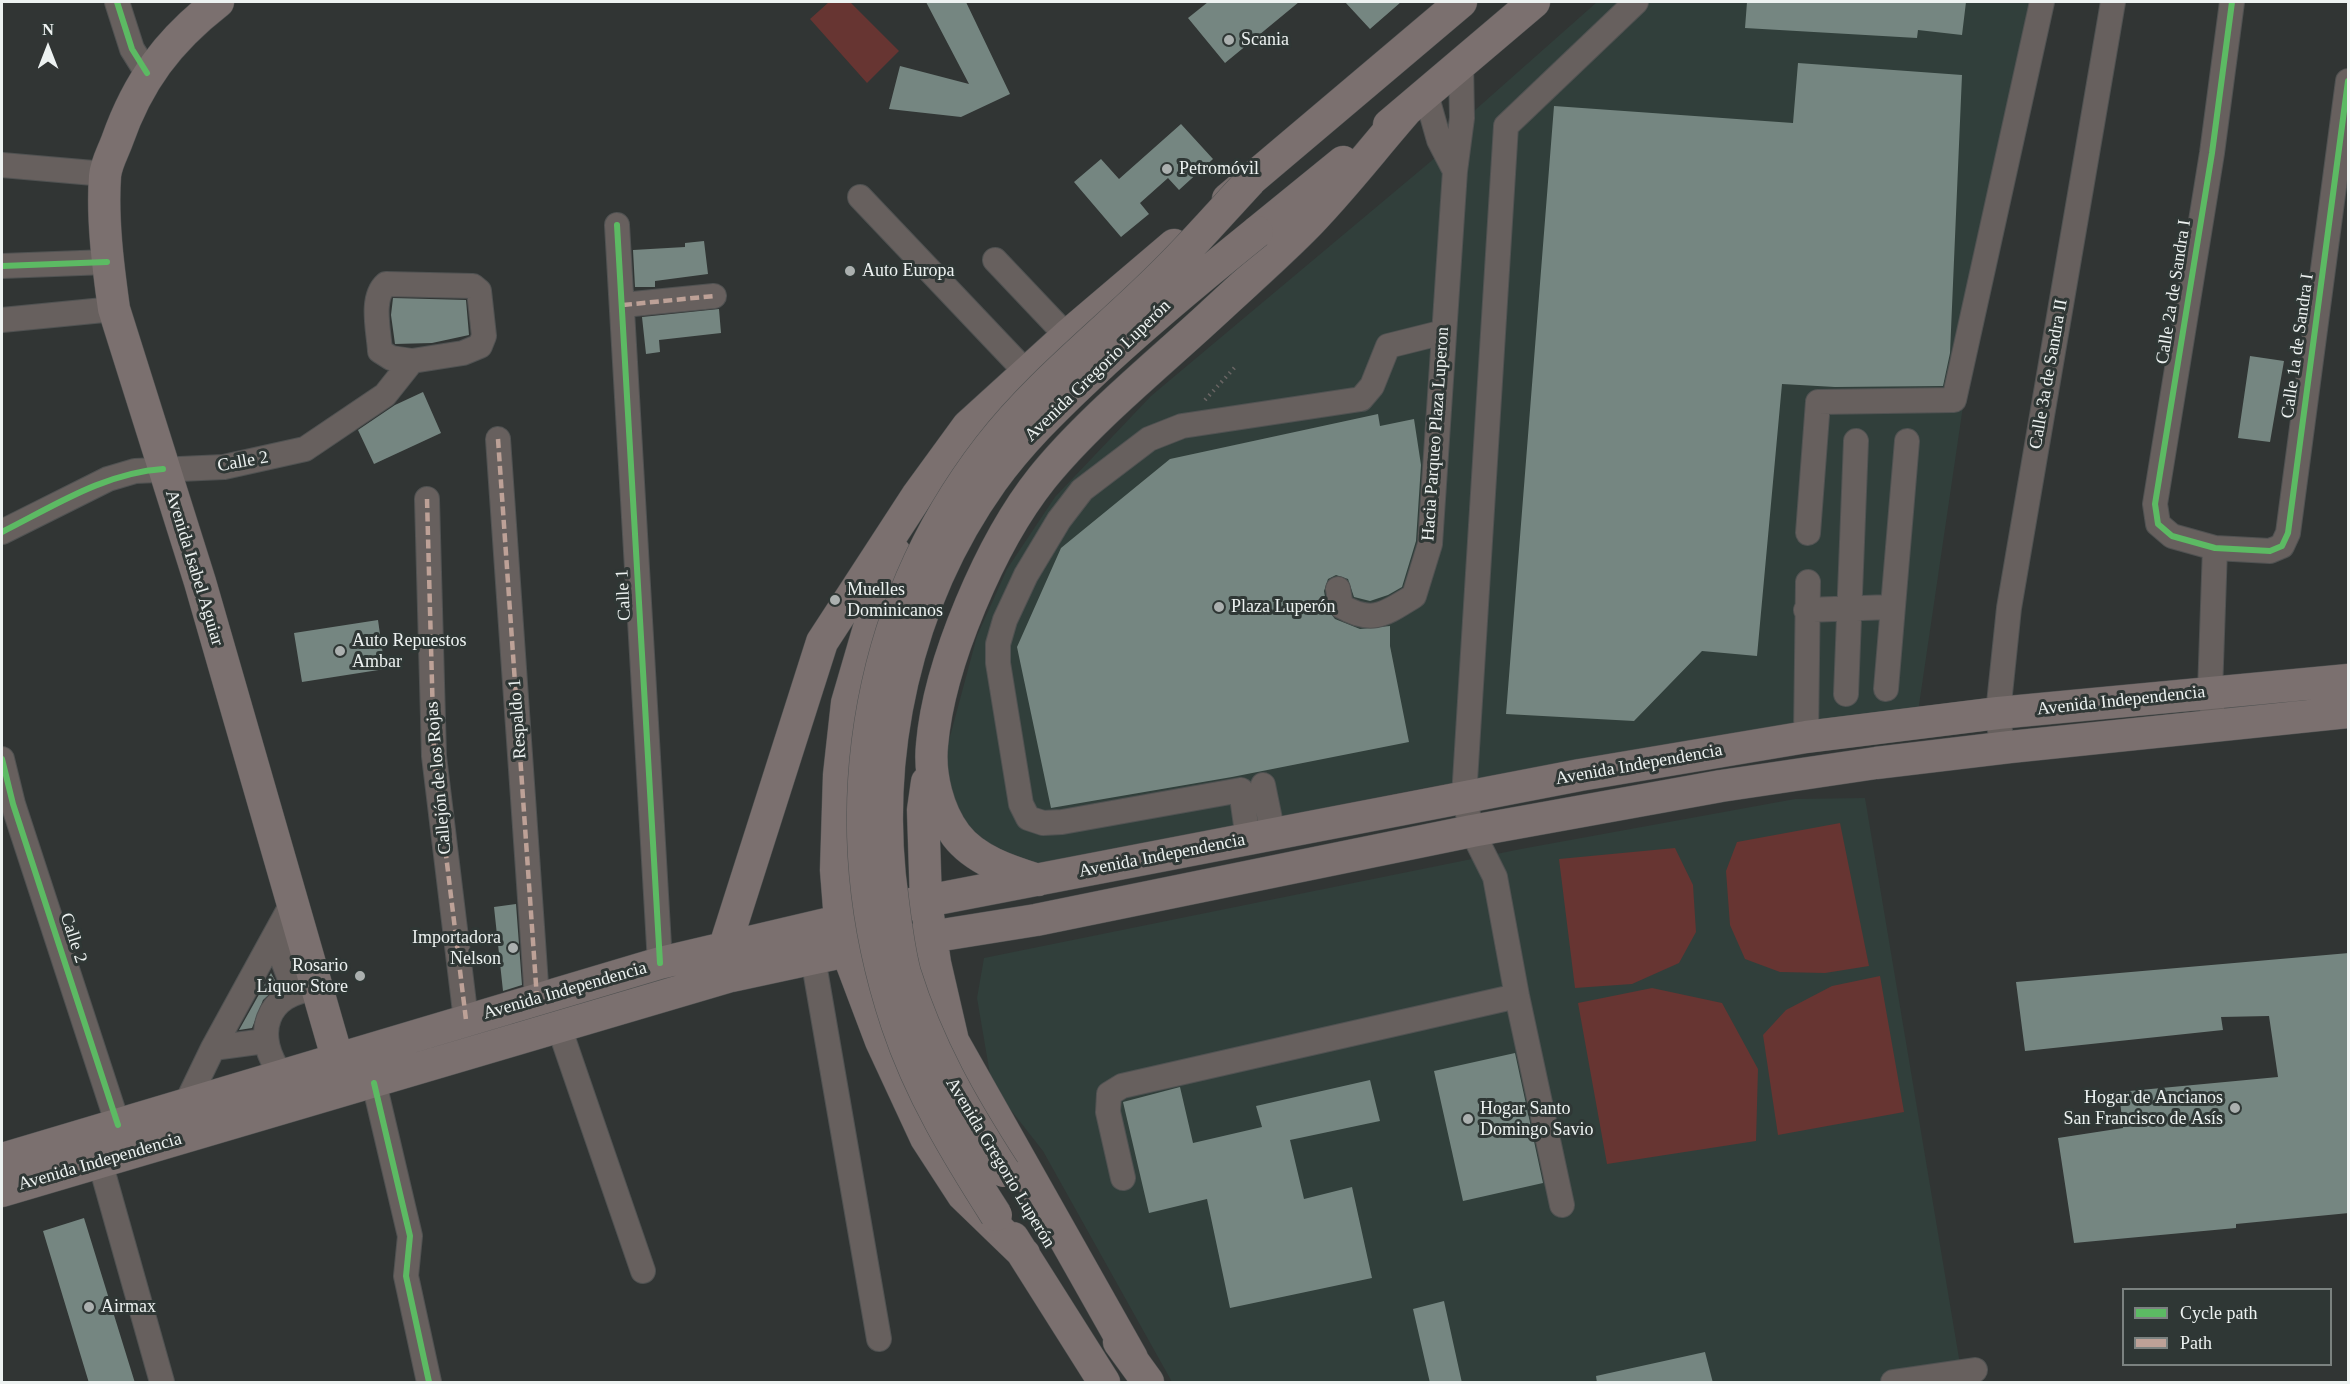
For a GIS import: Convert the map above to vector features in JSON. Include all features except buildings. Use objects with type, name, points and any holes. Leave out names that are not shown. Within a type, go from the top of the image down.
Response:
[{"type":"main road","name":"Avenida Isabel Aguiar","points":[[218,2],[193,22],[147,73],[124,120],[105,174],[107,262],[114,309],[200,582],[293,902],[306,990],[337,1058],[361,1086]]},
{"type":"main road","name":"Avenida Gregorio Luperón","points":[[1104,1383],[1024,1254],[954,1150],[924,1093],[897,1025],[882,975],[866,883],[864,829],[866,755],[877,680],[884,651],[922,554],[948,506],[988,449],[1021,408],[1169,269],[1250,181],[1461,2]]},
{"type":"main road","name":"Avenida Gregorio Luperón","points":[[1140,1370],[1083,1301],[956,1095],[921,1016],[905,971],[895,922],[886,838],[889,776],[900,688],[910,648],[926,601],[957,533],[993,480],[1040,422],[1149,319],[1415,103],[1533,2]]},
{"type":"main road","points":[[1140,1370],[953,1041],[935,963],[926,902],[924,810],[932,747],[948,668],[966,616],[999,547],[1042,479],[1097,422],[1305,228],[1415,103]]},
{"type":"main road","points":[[725,946],[822,642],[917,496],[969,426],[1067,336],[1250,181]]},
{"type":"main road","points":[[917,496],[879,597],[847,703],[839,775],[836,870],[840,921],[847,951],[881,1041],[926,1138],[963,1195],[1024,1254]]},
{"type":"main road","name":"Avenida Independencia","points":[[2,1159],[660,963],[725,946],[926,902],[1464,797],[1806,738],[1998,713],[2349,680]]},
{"type":"main road","name":"Avenida Independencia","points":[[2,1191],[731,976],[847,951],[1084,911],[1472,831],[1721,786],[2002,747],[2349,712]]},
{"type":"main road","points":[[932,747],[940,809],[957,836],[981,857],[1008,871],[1039,880]]},
{"type":"street","points":[[117,2],[132,49],[147,73]]},
{"type":"street","points":[[1562,1205],[1517,996],[1495,877],[1472,831],[1464,797],[1506,126],[1636,2]]},
{"type":"street","points":[[1808,533],[1818,402],[1954,400],[2042,2]]},
{"type":"street","name":"Calle 3a de Sandra II","points":[[2002,747],[1998,713],[2009,608],[2113,2]]},
{"type":"street","name":"Calle 2a de Sandra I","points":[[2215,548],[2172,536],[2158,524],[2155,504],[2212,153],[2232,2]]},
{"type":"street","name":"Hacia Parqueo Plaza Luperon","points":[[1338,589],[1341,606],[1354,614],[1379,617],[1414,596],[1430,544],[1455,171],[1462,118],[1461,64]]},
{"type":"street","name":"Calle 1a de Sandra I","points":[[2215,548],[2270,551],[2282,546],[2288,533],[2349,81]]},
{"type":"street","points":[[1415,103],[1439,140],[1455,171]]},
{"type":"street","points":[[2,165],[105,174]]},
{"type":"street","points":[[860,197],[1027,373]]},
{"type":"street","name":"Calle 1","points":[[617,225],[660,963]]},
{"type":"street","points":[[995,260],[1067,336]]},
{"type":"street","points":[[2,266],[107,262]]},
{"type":"street","points":[[386,284],[474,286],[479,291],[484,336],[480,346],[463,353],[412,361],[390,358],[380,351],[377,299],[381,289],[386,284]]},
{"type":"street","points":[[623,305],[714,296]]},
{"type":"street","points":[[2,320],[114,309]]},
{"type":"street","points":[[1260,836],[1241,790],[1062,822],[1043,823],[1028,818],[1021,804],[998,663],[998,644],[1005,620],[1026,575],[1059,520],[1082,490],[1149,439],[1182,426],[1361,399],[1372,386],[1388,346],[1444,332]]},
{"type":"street","name":"Calle 2","points":[[2,532],[108,479],[135,471],[224,467],[305,449],[385,395],[412,361]]},
{"type":"street","name":"Respaldo 1","points":[[498,439],[537,999]]},
{"type":"street","points":[[1846,694],[1856,441]]},
{"type":"street","points":[[1886,689],[1907,441]]},
{"type":"street","name":"Callejón de los Rojas","points":[[427,499],[434,756],[466,1020]]},
{"type":"street","points":[[2214,725],[2210,692],[2215,548]]},
{"type":"street","points":[[1806,738],[1808,582]]},
{"type":"street","points":[[1806,610],[1892,607]]},
{"type":"street","name":"Calle 2","points":[[2,759],[13,804],[118,1125]]},
{"type":"street","points":[[1260,836],[1263,785]]},
{"type":"street","points":[[185,1106],[213,1048],[293,902]]},
{"type":"street","points":[[274,937],[306,990],[280,1002],[269,1017],[265,1041],[272,1062],[282,1075]]},
{"type":"street","points":[[813,958],[879,1339]]},
{"type":"street","points":[[1123,1178],[1108,1112],[1109,1094],[1122,1086],[1517,996]]},
{"type":"street","points":[[559,1027],[643,1272]]},
{"type":"street","points":[[213,1048],[265,1041]]},
{"type":"street","points":[[361,1086],[410,1236],[406,1276],[429,1383]]},
{"type":"street","points":[[100,1162],[162,1383]]},
{"type":"street","points":[[1901,1382],[1975,1370]]},
{"type":"path","points":[[1182,426],[1237,365]]},
{"type":"shaded area","points":[[829,2],[850,2],[899,51],[867,83],[810,19]]},
{"type":"shaded area","points":[[1597,2],[2049,2],[1971,352],[1918,712],[1766,728],[1424,788],[1043,864],[1020,860],[987,845],[962,821],[946,776],[948,744],[977,636],[1007,569],[1055,497],[1151,396],[1473,126],[1474,111]]},
{"type":"shaded area","name":"Hogar Santo Domingo Savio","points":[[1865,798],[1963,1382],[1172,1382],[1043,1151],[992,1086],[977,998],[984,958],[1521,849],[1795,799]]},
{"type":"shaded area","points":[[1840,823],[1869,966],[1825,973],[1780,972],[1745,959],[1730,925],[1726,871],[1737,842]]},
{"type":"shaded area","points":[[1675,848],[1693,885],[1696,932],[1679,963],[1632,984],[1575,988],[1559,859]]},
{"type":"shaded area","points":[[1880,976],[1904,1112],[1778,1135],[1763,1035],[1786,1010],[1832,986]]},
{"type":"shaded area","points":[[1652,988],[1722,1003],[1758,1069],[1756,1141],[1607,1164],[1578,1003]]},
{"type":"marked path","points":[[623,305],[714,296]]},
{"type":"marked path","points":[[498,439],[537,999]]},
{"type":"marked path","points":[[427,499],[434,756],[466,1020]]},
{"type":"cycle path","points":[[117,2],[132,49],[147,73]]},
{"type":"cycle path","points":[[2232,2],[2212,153],[2155,504],[2158,524],[2172,536],[2215,548],[2270,551],[2282,546],[2288,533],[2348,81]]},
{"type":"cycle path","points":[[617,225],[660,963]]},
{"type":"cycle path","points":[[2,266],[107,262]]},
{"type":"cycle path","points":[[2,532],[100,484],[120,477],[163,469]]},
{"type":"cycle path","points":[[2,759],[13,804],[118,1125]]},
{"type":"cycle path","points":[[374,1083],[410,1236],[406,1276],[429,1382]]},
{"type":"place","name":"Scania","points":[[1229,40]]},
{"type":"place","name":"Petromóvil","points":[[1167,169]]},
{"type":"place","name":"Auto Europa","points":[[850,271]]},
{"type":"place","name":"Muelles Dominicanos","points":[[835,600]]},
{"type":"place","name":"Plaza Luperón","points":[[1219,607]]},
{"type":"place","name":"Auto Repuestos Ambar","points":[[340,651]]},
{"type":"place","name":"Importadora Nelson","points":[[513,948]]},
{"type":"place","name":"Rosario Liquor Store","points":[[360,976]]},
{"type":"place","name":"Hogar de Ancianos San Francisco de Asís","points":[[2235,1108]]},
{"type":"place","name":"Hogar Santo Domingo Savio","points":[[1468,1119]]},
{"type":"place","name":"Airmax","points":[[89,1307]]}]
